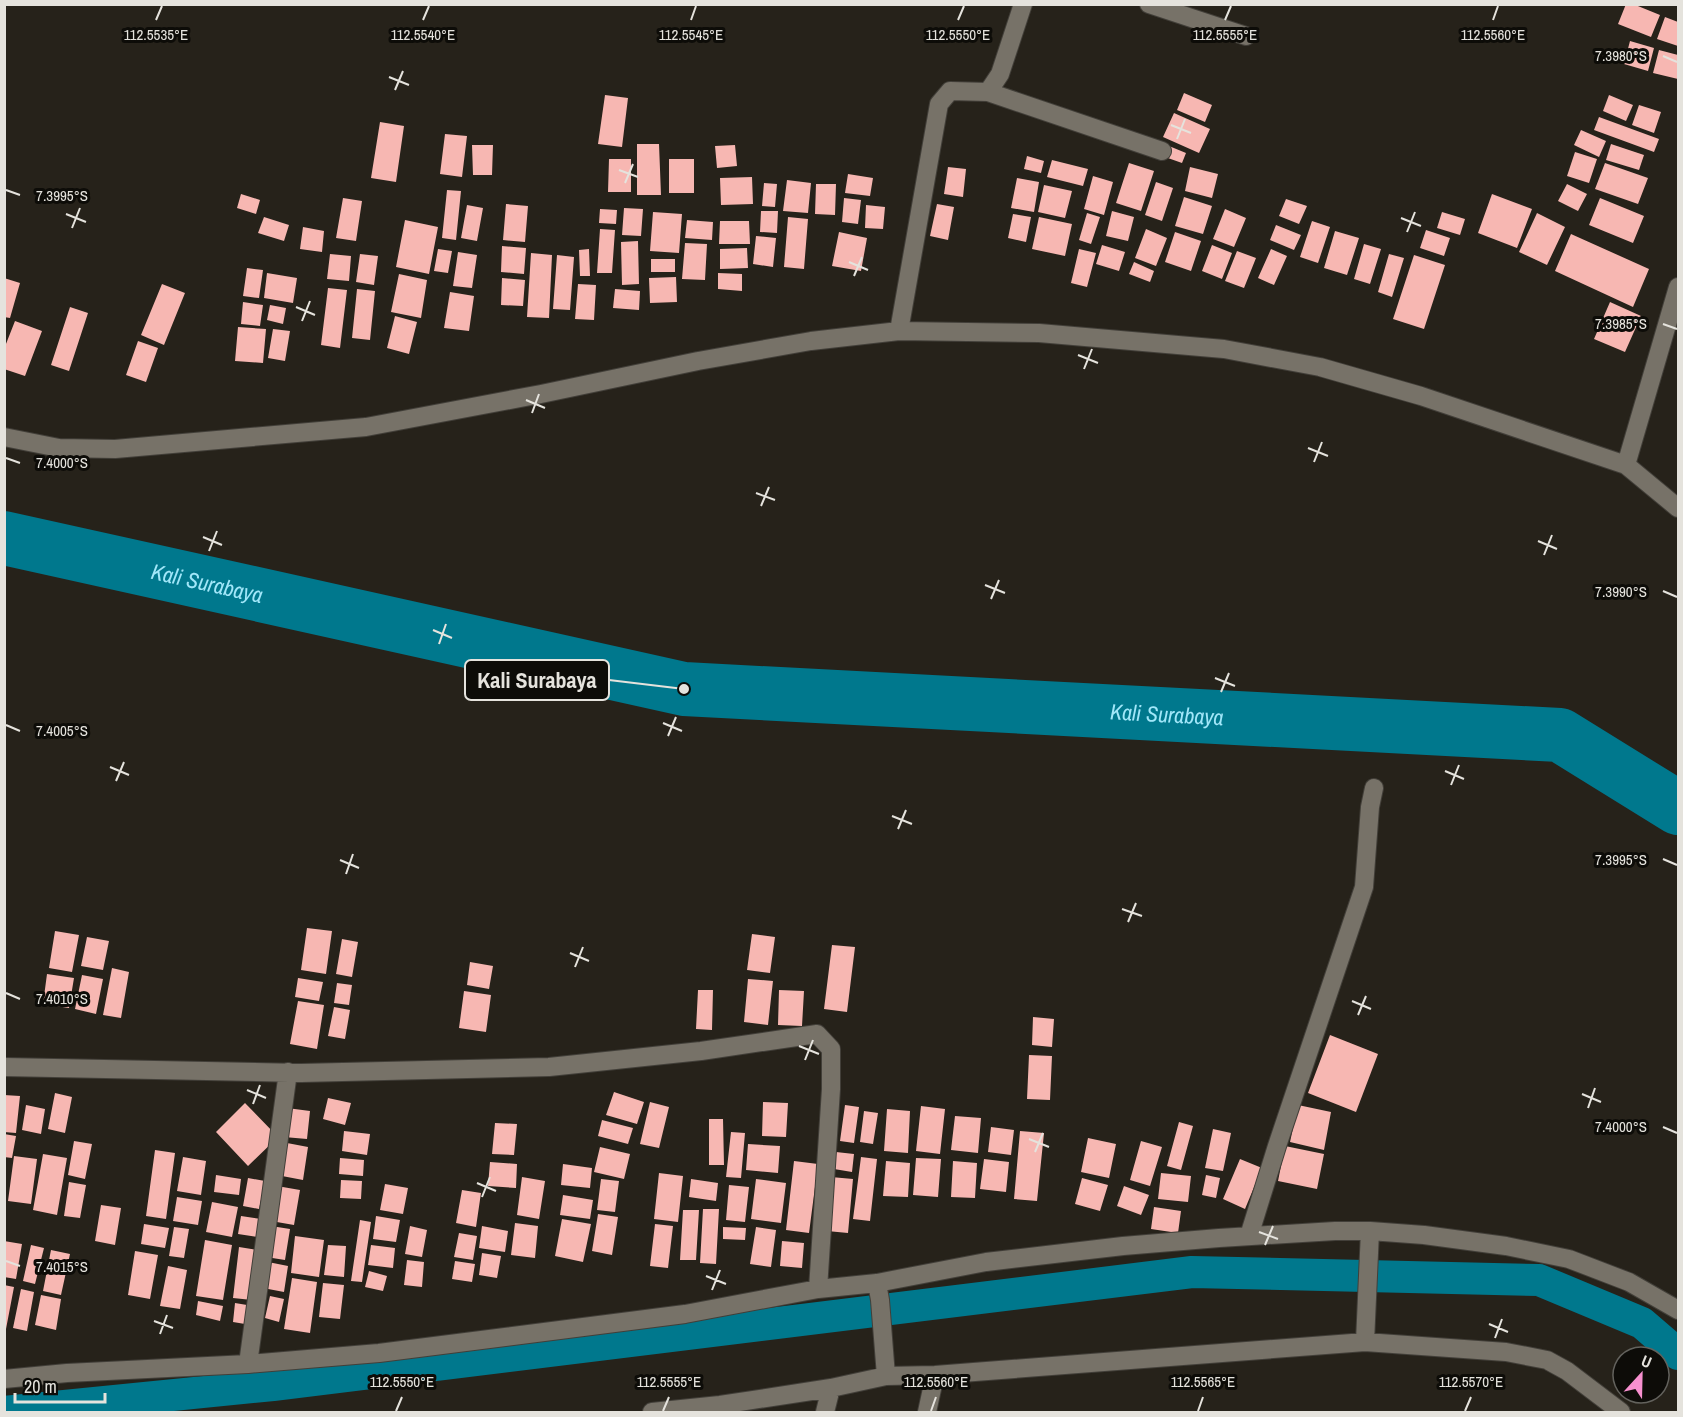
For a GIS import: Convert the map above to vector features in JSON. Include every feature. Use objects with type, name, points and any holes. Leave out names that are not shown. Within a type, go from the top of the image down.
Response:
[{"type":"street","points":[[988,92],[1000,74],[1023,4]]},
{"type":"street","points":[[1157,6],[1246,36]]},
{"type":"street","points":[[899,332],[939,104],[950,91],[988,92],[1162,152]]},
{"type":"street","points":[[1626,465],[1678,287]]},
{"type":"street","points":[[4,437],[59,448],[115,449],[366,427],[698,361],[811,341],[899,332],[1039,333],[1224,349],[1320,367],[1421,396],[1626,465],[1678,508]]},
{"type":"street","points":[[1249,1236],[1364,888],[1370,807],[1374,788]]},
{"type":"street","points":[[4,1067],[288,1072],[549,1067],[701,1051],[818,1034],[831,1049],[818,1289]]},
{"type":"street","points":[[248,1364],[288,1072]]},
{"type":"street","points":[[1366,1333],[1370,1231]]},
{"type":"street","points":[[4,1379],[67,1373],[248,1364],[379,1353],[686,1314],[818,1289],[879,1291],[986,1262],[1123,1246],[1249,1236],[1370,1231],[1424,1235],[1506,1246],[1569,1259],[1629,1282],[1678,1310]]},
{"type":"street","points":[[879,1291],[886,1376]]},
{"type":"street","points":[[652,1413],[831,1388],[886,1376],[934,1375],[1366,1333],[1506,1352],[1547,1360],[1567,1371],[1621,1413]]},
{"type":"street","points":[[927,1413],[934,1375]]},
{"type":"street","points":[[825,1413],[831,1388]]},
{"type":"building","points":[[1626,4],[1633,4],[1660,15],[1651,37],[1618,24]]},
{"type":"building","points":[[1665,17],[1678,22],[1678,46],[1657,39]]},
{"type":"building","points":[[1630,41],[1654,48],[1648,71],[1624,64]]},
{"type":"building","points":[[1659,50],[1678,55],[1678,79],[1653,73]]},
{"type":"building","points":[[1184,93],[1212,105],[1205,122],[1177,110]]},
{"type":"building","points":[[605,95],[628,98],[622,147],[598,144]]},
{"type":"building","points":[[1609,95],[1633,105],[1626,121],[1603,111]]},
{"type":"building","points":[[1639,105],[1661,112],[1654,133],[1632,125]]},
{"type":"building","points":[[1174,113],[1210,129],[1199,153],[1163,137]]},
{"type":"building","points":[[1599,117],[1659,139],[1654,152],[1594,130]]},
{"type":"building","points":[[380,122],[404,126],[396,182],[371,178]]},
{"type":"building","points":[[1581,130],[1606,141],[1599,157],[1574,145]]},
{"type":"building","points":[[445,134],[467,136],[462,177],[440,174]]},
{"type":"building","points":[[637,144],[659,144],[661,195],[637,195]]},
{"type":"building","points":[[1611,144],[1644,155],[1639,170],[1606,160]]},
{"type":"building","points":[[472,145],[493,145],[492,175],[473,175]]},
{"type":"building","points":[[735,145],[737,166],[717,168],[715,146]]},
{"type":"building","points":[[1169,146],[1186,153],[1182,163],[1165,157]]},
{"type":"building","points":[[1575,152],[1597,159],[1589,183],[1567,176]]},
{"type":"building","points":[[1027,156],[1044,161],[1041,173],[1024,169]]},
{"type":"building","points":[[609,159],[631,159],[631,192],[608,192]]},
{"type":"building","points":[[669,159],[694,159],[694,193],[669,193]]},
{"type":"building","points":[[1052,160],[1088,169],[1083,186],[1047,177]]},
{"type":"building","points":[[1129,163],[1154,171],[1141,211],[1116,203]]},
{"type":"building","points":[[1605,163],[1648,178],[1638,204],[1595,189]]},
{"type":"building","points":[[948,167],[966,169],[963,197],[944,194]]},
{"type":"building","points":[[1190,167],[1218,174],[1212,198],[1185,191]]},
{"type":"building","points":[[848,174],[873,178],[870,196],[845,193]]},
{"type":"building","points":[[1093,176],[1113,182],[1104,215],[1084,209]]},
{"type":"building","points":[[752,177],[753,204],[721,205],[720,178]]},
{"type":"building","points":[[1017,178],[1039,182],[1034,212],[1011,208]]},
{"type":"building","points":[[787,180],[811,183],[808,213],[783,211]]},
{"type":"building","points":[[1156,182],[1173,188],[1162,221],[1145,215]]},
{"type":"building","points":[[764,183],[777,184],[775,207],[762,206]]},
{"type":"building","points":[[816,184],[836,184],[835,215],[815,214]]},
{"type":"building","points":[[1567,184],[1587,194],[1578,211],[1558,201]]},
{"type":"building","points":[[1044,185],[1072,191],[1065,218],[1038,212]]},
{"type":"building","points":[[447,190],[461,191],[456,240],[442,238]]},
{"type":"building","points":[[241,194],[260,200],[256,214],[237,208]]},
{"type":"building","points":[[1492,194],[1532,209],[1517,248],[1478,233]]},
{"type":"building","points":[[1184,197],[1212,206],[1203,234],[1175,226]]},
{"type":"building","points":[[343,198],[362,201],[356,241],[336,238]]},
{"type":"building","points":[[844,198],[861,200],[858,224],[842,222]]},
{"type":"building","points":[[1600,198],[1644,216],[1633,243],[1589,225]]},
{"type":"building","points":[[1286,199],[1307,206],[1299,224],[1279,216]]},
{"type":"building","points":[[506,204],[528,206],[525,242],[503,240]]},
{"type":"building","points":[[937,204],[954,207],[948,240],[930,236]]},
{"type":"building","points":[[467,205],[483,208],[477,241],[461,238]]},
{"type":"building","points":[[866,205],[885,207],[883,229],[865,228]]},
{"type":"building","points":[[624,208],[643,209],[641,236],[622,235]]},
{"type":"building","points":[[600,209],[617,210],[616,224],[599,223]]},
{"type":"building","points":[[1225,209],[1246,218],[1234,247],[1213,239]]},
{"type":"building","points":[[761,211],[778,211],[777,233],[760,232]]},
{"type":"building","points":[[1112,211],[1134,217],[1128,241],[1106,236]]},
{"type":"building","points":[[653,212],[682,214],[679,253],[650,251]]},
{"type":"building","points":[[1442,212],[1465,219],[1460,235],[1437,228]]},
{"type":"building","points":[[1087,213],[1100,217],[1091,244],[1079,240]]},
{"type":"building","points":[[1537,213],[1565,227],[1547,265],[1519,252]]},
{"type":"building","points":[[1013,214],[1031,217],[1026,242],[1008,238]]},
{"type":"building","points":[[264,217],[289,225],[284,241],[258,233]]},
{"type":"building","points":[[788,217],[808,219],[804,269],[784,267]]},
{"type":"building","points":[[1039,217],[1072,224],[1065,256],[1032,249]]},
{"type":"building","points":[[405,220],[438,227],[429,274],[396,267]]},
{"type":"building","points":[[687,220],[713,222],[712,240],[685,238]]},
{"type":"building","points":[[720,221],[749,221],[750,244],[719,244]]},
{"type":"building","points":[[1312,221],[1330,227],[1318,263],[1300,257]]},
{"type":"building","points":[[1276,225],[1301,235],[1294,250],[1270,240]]},
{"type":"building","points":[[303,227],[324,231],[322,252],[300,249]]},
{"type":"building","points":[[600,229],[615,230],[612,273],[597,273]]},
{"type":"building","points":[[1146,229],[1167,238],[1156,266],[1135,258]]},
{"type":"building","points":[[1426,230],[1450,238],[1444,256],[1420,248]]},
{"type":"building","points":[[1335,231],[1359,238],[1347,275],[1324,268]]},
{"type":"building","points":[[839,232],[867,238],[861,271],[832,266]]},
{"type":"building","points":[[1175,232],[1201,241],[1191,271],[1165,262]]},
{"type":"building","points":[[1571,234],[1649,269],[1633,307],[1555,271]]},
{"type":"building","points":[[756,236],[776,238],[773,267],[753,264]]},
{"type":"building","points":[[638,241],[639,284],[622,285],[621,242]]},
{"type":"building","points":[[685,243],[707,244],[705,280],[682,279]]},
{"type":"building","points":[[1364,244],[1381,249],[1370,284],[1354,279]]},
{"type":"building","points":[[1102,245],[1125,252],[1119,271],[1096,264]]},
{"type":"building","points":[[1212,245],[1232,253],[1222,279],[1202,271]]},
{"type":"building","points":[[502,246],[526,248],[524,274],[501,272]]},
{"type":"building","points":[[747,248],[748,268],[720,269],[720,249]]},
{"type":"building","points":[[438,249],[452,251],[448,273],[434,271]]},
{"type":"building","points":[[589,249],[590,276],[580,276],[579,250]]},
{"type":"building","points":[[1079,249],[1096,253],[1087,287],[1071,283]]},
{"type":"building","points":[[1271,249],[1287,256],[1274,285],[1258,278]]},
{"type":"building","points":[[1237,251],[1256,258],[1244,288],[1225,281]]},
{"type":"building","points":[[458,252],[477,255],[472,288],[453,286]]},
{"type":"building","points":[[531,253],[552,255],[549,318],[527,317]]},
{"type":"building","points":[[330,254],[351,256],[349,281],[327,279]]},
{"type":"building","points":[[360,254],[378,256],[374,285],[356,282]]},
{"type":"building","points":[[1389,254],[1404,258],[1392,297],[1378,292]]},
{"type":"building","points":[[557,255],[574,257],[570,310],[553,309]]},
{"type":"building","points":[[1414,255],[1445,265],[1424,329],[1393,319]]},
{"type":"building","points":[[651,259],[675,259],[675,272],[651,272]]},
{"type":"building","points":[[1134,262],[1154,271],[1150,282],[1129,274]]},
{"type":"building","points":[[247,268],[263,270],[259,298],[243,296]]},
{"type":"building","points":[[267,273],[297,278],[293,303],[264,298]]},
{"type":"building","points":[[718,273],[742,274],[742,291],[718,289]]},
{"type":"building","points":[[399,274],[427,280],[421,318],[391,312]]},
{"type":"building","points":[[676,277],[677,302],[650,303],[649,278]]},
{"type":"building","points":[[4,278],[20,283],[10,318],[4,317]]},
{"type":"building","points":[[502,278],[525,280],[523,306],[501,305]]},
{"type":"building","points":[[162,284],[185,293],[164,345],[141,335]]},
{"type":"building","points":[[578,284],[596,285],[594,320],[575,319]]},
{"type":"building","points":[[328,288],[347,290],[340,348],[321,345]]},
{"type":"building","points":[[357,289],[375,291],[370,340],[352,338]]},
{"type":"building","points":[[615,289],[640,291],[639,310],[613,308]]},
{"type":"building","points":[[450,292],[474,296],[469,331],[444,328]]},
{"type":"building","points":[[243,302],[263,305],[260,326],[241,324]]},
{"type":"building","points":[[1610,302],[1641,316],[1625,352],[1594,339]]},
{"type":"building","points":[[270,305],[286,308],[283,324],[267,320]]},
{"type":"building","points":[[70,307],[88,313],[69,371],[51,365]]},
{"type":"building","points":[[395,316],[417,322],[409,354],[387,348]]},
{"type":"building","points":[[15,321],[42,331],[25,376],[4,369],[4,349]]},
{"type":"building","points":[[238,327],[266,329],[263,363],[235,361]]},
{"type":"building","points":[[273,329],[290,331],[285,361],[268,358]]},
{"type":"building","points":[[138,341],[158,348],[146,382],[126,375]]},
{"type":"building","points":[[307,928],[332,931],[326,974],[301,970]]},
{"type":"building","points":[[55,931],[79,935],[72,972],[49,968]]},
{"type":"building","points":[[752,934],[775,937],[770,973],[747,970]]},
{"type":"building","points":[[87,937],[109,941],[103,970],[81,966]]},
{"type":"building","points":[[342,939],[358,942],[352,977],[336,974]]},
{"type":"building","points":[[832,945],[855,947],[847,1012],[824,1009]]},
{"type":"building","points":[[470,962],[493,966],[489,989],[467,985]]},
{"type":"building","points":[[112,968],[129,972],[121,1018],[103,1015]]},
{"type":"building","points":[[47,974],[74,978],[69,1008],[43,1004]]},
{"type":"building","points":[[82,975],[103,979],[96,1014],[75,1009]]},
{"type":"building","points":[[298,978],[323,982],[319,1001],[295,997]]},
{"type":"building","points":[[748,979],[773,981],[768,1025],[744,1022]]},
{"type":"building","points":[[337,983],[352,985],[349,1005],[334,1003]]},
{"type":"building","points":[[698,990],[713,990],[712,1030],[696,1029]]},
{"type":"building","points":[[779,990],[804,991],[802,1026],[778,1025]]},
{"type":"building","points":[[464,991],[491,995],[486,1032],[459,1028]]},
{"type":"building","points":[[298,1001],[324,1005],[317,1049],[290,1044]]},
{"type":"building","points":[[334,1007],[350,1010],[345,1039],[328,1036]]},
{"type":"building","points":[[1033,1017],[1054,1019],[1052,1047],[1032,1045]]},
{"type":"building","points":[[1330,1035],[1378,1054],[1356,1112],[1308,1093]]},
{"type":"building","points":[[1029,1055],[1052,1056],[1050,1100],[1027,1099]]},
{"type":"building","points":[[614,1092],[644,1102],[637,1124],[606,1115]]},
{"type":"building","points":[[55,1093],[72,1097],[65,1133],[48,1129]]},
{"type":"building","points":[[4,1095],[20,1096],[16,1133],[4,1132]]},
{"type":"building","points":[[328,1098],[351,1103],[345,1125],[323,1119]]},
{"type":"building","points":[[650,1102],[669,1107],[659,1148],[640,1144]]},
{"type":"building","points":[[763,1102],[788,1103],[786,1137],[762,1136]]},
{"type":"building","points":[[245,1103],[278,1137],[248,1166],[216,1132]]},
{"type":"building","points":[[26,1105],[45,1109],[41,1134],[22,1130]]},
{"type":"building","points":[[845,1105],[859,1107],[854,1143],[840,1141]]},
{"type":"building","points":[[1298,1105],[1331,1112],[1324,1150],[1290,1142]]},
{"type":"building","points":[[921,1106],[945,1109],[940,1154],[916,1151]]},
{"type":"building","points":[[287,1108],[310,1111],[307,1139],[284,1137]]},
{"type":"building","points":[[887,1109],[910,1111],[908,1153],[884,1151]]},
{"type":"building","points":[[864,1111],[878,1113],[873,1144],[860,1142]]},
{"type":"building","points":[[955,1116],[981,1118],[978,1153],[951,1150]]},
{"type":"building","points":[[709,1119],[723,1119],[724,1165],[709,1165]]},
{"type":"building","points":[[602,1120],[633,1128],[628,1144],[598,1136]]},
{"type":"building","points":[[1179,1122],[1193,1126],[1181,1170],[1167,1166]]},
{"type":"building","points":[[495,1123],[517,1124],[514,1155],[492,1154]]},
{"type":"building","points":[[991,1127],[1014,1130],[1011,1155],[988,1152]]},
{"type":"building","points":[[1213,1129],[1231,1133],[1223,1171],[1205,1168]]},
{"type":"building","points":[[344,1131],[370,1134],[367,1155],[342,1151]]},
{"type":"building","points":[[1020,1131],[1044,1133],[1037,1201],[1014,1199]]},
{"type":"building","points":[[731,1132],[745,1133],[741,1178],[726,1177]]},
{"type":"building","points":[[4,1134],[16,1136],[12,1158],[4,1157]]},
{"type":"building","points":[[1088,1138],[1116,1144],[1109,1178],[1081,1172]]},
{"type":"building","points":[[74,1141],[92,1144],[85,1179],[68,1175]]},
{"type":"building","points":[[1141,1141],[1162,1147],[1150,1186],[1130,1180]]},
{"type":"building","points":[[287,1143],[308,1147],[303,1180],[282,1176]]},
{"type":"building","points":[[748,1144],[780,1146],[778,1173],[746,1170]]},
{"type":"building","points":[[1285,1146],[1324,1154],[1317,1189],[1278,1181]]},
{"type":"building","points":[[600,1147],[630,1154],[624,1179],[594,1172]]},
{"type":"building","points":[[155,1150],[175,1153],[166,1219],[146,1216]]},
{"type":"building","points":[[836,1152],[854,1154],[852,1172],[834,1169]]},
{"type":"building","points":[[43,1154],[67,1158],[57,1215],[33,1210]]},
{"type":"building","points":[[14,1156],[37,1159],[31,1204],[8,1201]]},
{"type":"building","points":[[183,1157],[206,1161],[201,1195],[177,1191]]},
{"type":"building","points":[[861,1157],[877,1159],[870,1221],[853,1219]]},
{"type":"building","points":[[340,1158],[364,1160],[363,1176],[339,1174]]},
{"type":"building","points":[[916,1158],[941,1159],[938,1197],[913,1195]]},
{"type":"building","points":[[984,1159],[1009,1162],[1006,1192],[980,1189]]},
{"type":"building","points":[[1240,1159],[1262,1168],[1245,1209],[1223,1199]]},
{"type":"building","points":[[794,1161],[818,1164],[809,1233],[786,1230]]},
{"type":"building","points":[[886,1161],[910,1163],[908,1197],[883,1196]]},
{"type":"building","points":[[953,1161],[977,1163],[975,1198],[951,1197]]},
{"type":"building","points":[[490,1162],[517,1164],[516,1188],[488,1186]]},
{"type":"building","points":[[563,1164],[592,1168],[590,1188],[561,1185]]},
{"type":"building","points":[[659,1173],[683,1176],[678,1222],[654,1219]]},
{"type":"building","points":[[1161,1173],[1191,1176],[1188,1202],[1158,1199]]},
{"type":"building","points":[[216,1175],[241,1179],[239,1195],[214,1192]]},
{"type":"building","points":[[1206,1175],[1220,1178],[1216,1198],[1202,1195]]},
{"type":"building","points":[[522,1177],[545,1181],[539,1219],[517,1215]]},
{"type":"building","points":[[831,1177],[853,1179],[848,1233],[827,1231]]},
{"type":"building","points":[[248,1178],[265,1181],[259,1209],[243,1206]]},
{"type":"building","points":[[1082,1178],[1108,1185],[1100,1211],[1075,1204]]},
{"type":"building","points":[[601,1179],[619,1181],[615,1212],[597,1210]]},
{"type":"building","points":[[691,1179],[718,1183],[716,1201],[689,1197]]},
{"type":"building","points":[[756,1179],[786,1183],[781,1223],[751,1219]]},
{"type":"building","points":[[341,1180],[362,1181],[361,1199],[340,1198]]},
{"type":"building","points":[[69,1182],[86,1185],[80,1218],[64,1216]]},
{"type":"building","points":[[385,1184],[408,1188],[403,1214],[380,1210]]},
{"type":"building","points":[[729,1185],[749,1187],[745,1222],[726,1220]]},
{"type":"building","points":[[277,1186],[300,1190],[294,1225],[271,1221]]},
{"type":"building","points":[[1124,1186],[1149,1195],[1141,1215],[1117,1206]]},
{"type":"building","points":[[462,1190],[481,1193],[476,1227],[456,1223]]},
{"type":"building","points":[[563,1195],[593,1200],[590,1219],[560,1215]]},
{"type":"building","points":[[177,1197],[202,1201],[198,1225],[173,1221]]},
{"type":"building","points":[[212,1202],[238,1207],[232,1237],[206,1232]]},
{"type":"building","points":[[101,1205],[121,1208],[115,1245],[95,1241]]},
{"type":"building","points":[[1154,1207],[1181,1211],[1178,1233],[1151,1229]]},
{"type":"building","points":[[703,1209],[719,1209],[716,1264],[700,1263]]},
{"type":"building","points":[[683,1210],[699,1210],[696,1260],[680,1260]]},
{"type":"building","points":[[598,1214],[618,1217],[612,1255],[592,1251]]},
{"type":"building","points":[[241,1216],[261,1219],[258,1237],[238,1234]]},
{"type":"building","points":[[376,1216],[400,1220],[396,1242],[373,1239]]},
{"type":"building","points":[[562,1219],[591,1224],[583,1262],[555,1256]]},
{"type":"building","points":[[360,1220],[371,1222],[362,1282],[351,1281]]},
{"type":"building","points":[[515,1223],[538,1226],[535,1258],[511,1255]]},
{"type":"building","points":[[144,1224],[169,1228],[165,1248],[141,1244]]},
{"type":"building","points":[[655,1224],[673,1226],[668,1268],[650,1266]]},
{"type":"building","points":[[271,1226],[290,1229],[285,1260],[266,1257]]},
{"type":"building","points":[[410,1226],[427,1230],[422,1257],[405,1254]]},
{"type":"building","points":[[482,1226],[508,1231],[505,1252],[479,1248]]},
{"type":"building","points":[[174,1227],[189,1229],[184,1258],[169,1256]]},
{"type":"building","points":[[723,1227],[746,1228],[745,1240],[723,1239]]},
{"type":"building","points":[[756,1227],[776,1230],[771,1267],[750,1264]]},
{"type":"building","points":[[459,1233],[477,1236],[473,1260],[454,1257]]},
{"type":"building","points":[[295,1236],[324,1240],[319,1277],[291,1273]]},
{"type":"building","points":[[205,1240],[232,1245],[223,1300],[196,1296]]},
{"type":"building","points":[[4,1241],[22,1244],[16,1279],[4,1277]]},
{"type":"building","points":[[782,1241],[804,1243],[802,1268],[780,1266]]},
{"type":"building","points":[[31,1245],[44,1248],[35,1284],[23,1281]]},
{"type":"building","points":[[328,1245],[346,1246],[344,1277],[324,1275]]},
{"type":"building","points":[[371,1245],[395,1248],[393,1268],[368,1265]]},
{"type":"building","points":[[239,1247],[258,1250],[252,1300],[233,1298]]},
{"type":"building","points":[[51,1250],[70,1254],[61,1295],[43,1291]]},
{"type":"building","points":[[135,1251],[158,1255],[150,1299],[128,1295]]},
{"type":"building","points":[[482,1253],[501,1256],[497,1278],[479,1275]]},
{"type":"building","points":[[407,1260],[424,1262],[422,1287],[404,1285]]},
{"type":"building","points":[[455,1261],[475,1264],[472,1282],[452,1279]]},
{"type":"building","points":[[268,1262],[288,1266],[284,1292],[263,1288]]},
{"type":"building","points":[[168,1266],[187,1270],[180,1309],[160,1306]]},
{"type":"building","points":[[369,1271],[387,1276],[383,1291],[365,1287]]},
{"type":"building","points":[[292,1278],[317,1282],[310,1333],[284,1329]]},
{"type":"building","points":[[323,1283],[344,1285],[340,1319],[319,1317]]},
{"type":"building","points":[[4,1285],[14,1287],[6,1329],[4,1329]]},
{"type":"building","points":[[21,1289],[34,1292],[27,1331],[13,1328]]},
{"type":"building","points":[[41,1295],[61,1299],[56,1330],[35,1325]]},
{"type":"building","points":[[270,1296],[284,1299],[279,1322],[265,1318]]},
{"type":"building","points":[[198,1301],[223,1306],[220,1321],[196,1315]]},
{"type":"building","points":[[235,1303],[247,1305],[245,1324],[233,1322]]},
{"type":"waterway","name":"Kali Surabaya","points":[[4,538],[684,689],[1560,735],[1678,808]]},
{"type":"waterway","points":[[4,1412],[273,1385],[1192,1272],[1539,1280],[1642,1323],[1678,1354]]},
{"type":"place","name":"Kali Surabaya","points":[[684,689]]}]
